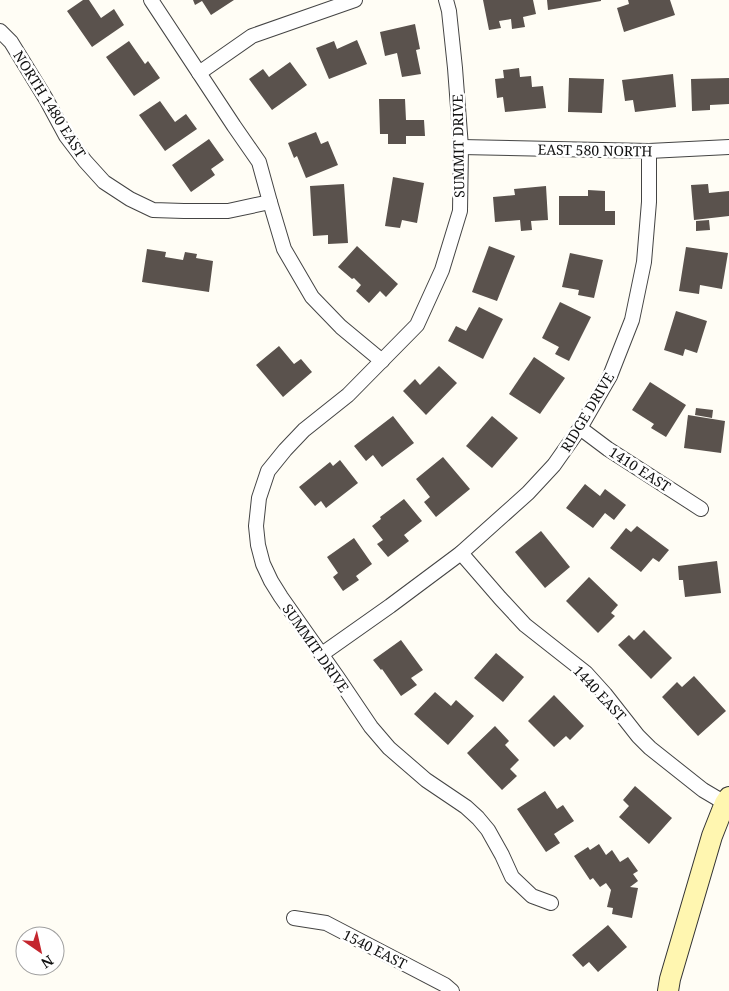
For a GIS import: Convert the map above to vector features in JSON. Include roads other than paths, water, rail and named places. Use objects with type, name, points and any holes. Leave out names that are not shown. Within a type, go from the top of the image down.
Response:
[{"type":"street","points":[[151,0],[260,162],[284,249],[312,297],[340,327],[382,361]]},
{"type":"street","points":[[199,74],[252,36],[354,0]]},
{"type":"street","name":"SUMMIT DRIVE","points":[[446,0],[454,58],[461,147],[460,211],[442,270],[417,325],[348,395],[304,430],[268,471],[259,498],[256,526],[258,545],[271,581],[280,597],[322,654],[370,727],[389,748],[426,780],[466,807],[488,830],[512,877],[532,896],[551,903]]},
{"type":"street","name":"NORTH 1480 EAST","points":[[0,30],[11,42],[66,136],[85,161],[104,182],[130,199],[153,210],[184,211],[228,211],[270,202]]},
{"type":"street","name":"EAST 580 NORTH","points":[[461,147],[648,151],[729,147]]},
{"type":"street","name":"RIDGE DRIVE","points":[[322,654],[461,553],[528,492],[554,465],[580,428],[610,376],[632,320],[644,262],[649,202],[648,151]]},
{"type":"street","name":"1410 EAST","points":[[580,428],[701,509]]},
{"type":"street","name":"1440 EAST","points":[[461,553],[525,625],[586,673],[650,748],[703,790],[727,800]]},
{"type":"street","points":[[668,991],[712,836],[727,800]]},
{"type":"street","name":"1540 EAST","points":[[294,918],[326,923],[445,985],[452,991]]}]
